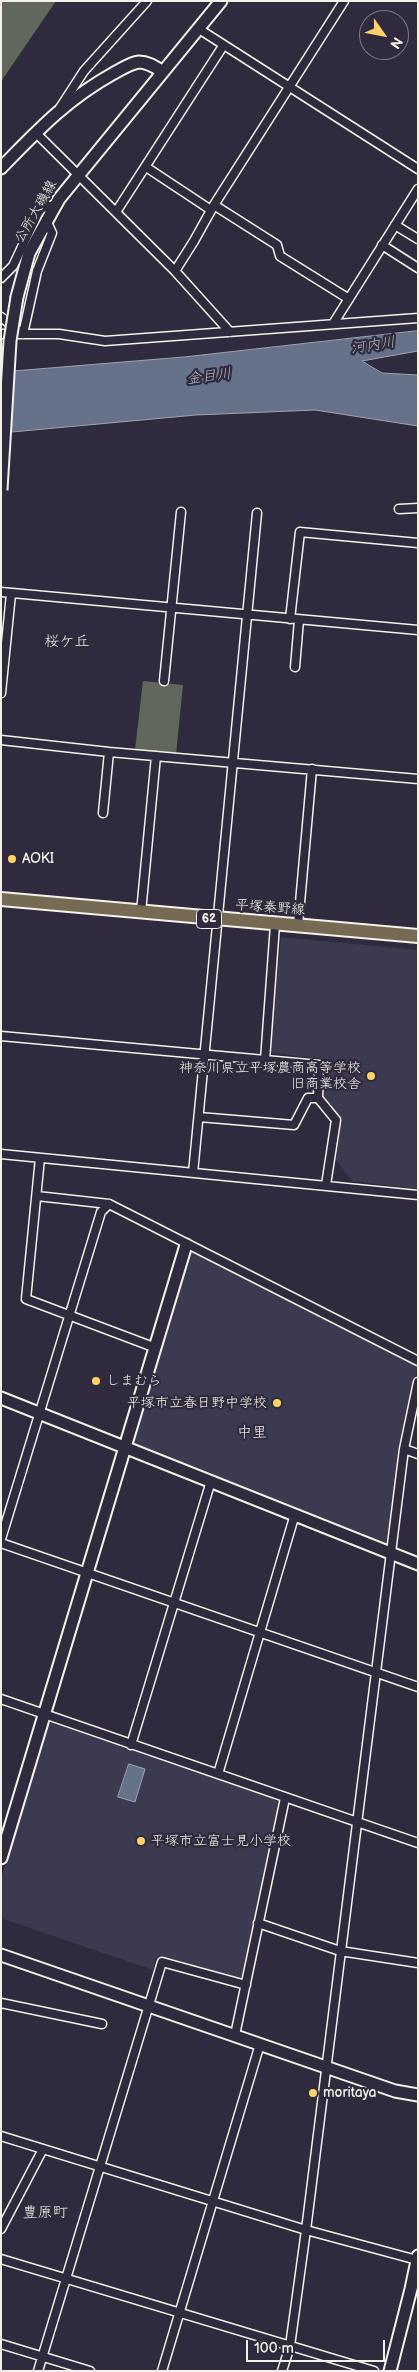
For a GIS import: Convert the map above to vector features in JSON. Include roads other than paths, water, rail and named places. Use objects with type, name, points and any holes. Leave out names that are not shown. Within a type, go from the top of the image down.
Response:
[{"type":"main road","name":"平塚秦野線","points":[[1,899],[418,936]]},
{"type":"street","points":[[1,168],[59,109],[84,71],[147,1]]},
{"type":"street","name":"公所大磯線","points":[[1,490],[10,341],[17,297],[29,253],[55,205],[77,175],[221,1]]},
{"type":"street","points":[[175,271],[212,207],[344,1]]},
{"type":"street","points":[[199,29],[418,169]]},
{"type":"street","points":[[116,212],[223,46]]},
{"type":"street","points":[[59,109],[130,64],[139,62],[150,64],[163,72]]},
{"type":"street","points":[[36,133],[175,271],[230,332]]},
{"type":"street","points":[[146,167],[277,245],[280,256],[349,299]]},
{"type":"street","points":[[333,324],[418,189]]},
{"type":"street","points":[[1,278],[12,266],[38,213],[42,208],[55,205]]},
{"type":"street","points":[[23,334],[37,271],[52,233],[46,220]]},
{"type":"street","points":[[395,225],[418,239]]},
{"type":"street","points":[[382,245],[418,268]]},
{"type":"street","points":[[1,317],[23,334]]},
{"type":"street","points":[[1,334],[59,334],[105,341],[418,318]]},
{"type":"street","points":[[399,508],[418,508]]},
{"type":"street","points":[[164,681],[181,512]]},
{"type":"street","points":[[193,1173],[257,512]]},
{"type":"street","points":[[290,619],[300,532],[418,543]]},
{"type":"street","points":[[1,592],[418,630]]},
{"type":"street","points":[[1,693],[11,594]]},
{"type":"street","points":[[295,667],[300,620]]},
{"type":"street","points":[[1,740],[110,752],[418,779]]},
{"type":"street","points":[[103,813],[110,752]]},
{"type":"street","points":[[141,912],[156,756]]},
{"type":"street","points":[[298,925],[312,769]]},
{"type":"street","points":[[265,1060],[275,924]]},
{"type":"street","points":[[1,1036],[319,1065],[318,1098],[336,1120],[326,1185]]},
{"type":"street","points":[[199,1117],[294,1125],[308,1098],[318,1098]]},
{"type":"street","points":[[1,1154],[418,1195]]},
{"type":"street","points":[[40,1158],[26,1299],[156,1348]]},
{"type":"street","points":[[37,1196],[109,1204],[186,1245],[418,1361]]},
{"type":"street","points":[[109,1204],[101,1212],[1,1541],[87,1573],[418,1687]]},
{"type":"street","points":[[1,1858],[5,1835],[45,1714],[124,1446],[156,1348],[186,1245]]},
{"type":"street","points":[[282,2371],[290,2346],[306,2230],[404,1449],[418,1382]]},
{"type":"street","points":[[1,1398],[418,1564]]},
{"type":"street","points":[[404,1449],[418,1454]]},
{"type":"street","points":[[131,1745],[211,1481]]},
{"type":"street","points":[[218,1774],[295,1514]]},
{"type":"street","points":[[1,1699],[418,1843]]},
{"type":"street","points":[[234,2035],[285,1798]]},
{"type":"street","points":[[258,1923],[340,1951],[418,1963]]},
{"type":"street","points":[[1,1955],[395,2091],[418,2094]]},
{"type":"street","points":[[38,2371],[162,1962],[246,1985]]},
{"type":"street","points":[[1,2003],[102,2024]]},
{"type":"street","points":[[162,2371],[260,2044]]},
{"type":"street","points":[[1,2136],[306,2230],[417,2258],[390,2371]]},
{"type":"street","points":[[1,2229],[43,2149]]},
{"type":"street","points":[[1,2259],[374,2371]]},
{"type":"street","points":[[1,2344],[90,2371]]},
{"type":"water","points":[[418,331],[418,351],[362,361],[382,373],[418,375],[418,426],[315,410],[196,415],[1,433],[1,372],[184,357]]},
{"type":"water","points":[[129,1764],[145,1769],[135,1802],[118,1797]]},
{"type":"place","name":"AOKI","points":[[12,859]]},
{"type":"place","name":"神奈川県立平塚農商高等学校 旧商業校舎","points":[[371,1076]]},
{"type":"place","name":"しまむら","points":[[96,1381]]},
{"type":"place","name":"平塚市立春日野中学校","points":[[277,1403]]},
{"type":"place","name":"平塚市立富士見小学校","points":[[141,1841]]},
{"type":"place","name":"moritaya","points":[[313,2093]]},
{"type":"district","name":"桜ケ丘","points":[[67,642]]},
{"type":"district","name":"中里","points":[[252,1433]]},
{"type":"district","name":"豊原町","points":[[45,2213]]},
{"type":"water label","name":"河内川","points":[[373,346]]},
{"type":"water label","name":"金目川","points":[[209,377]]}]
